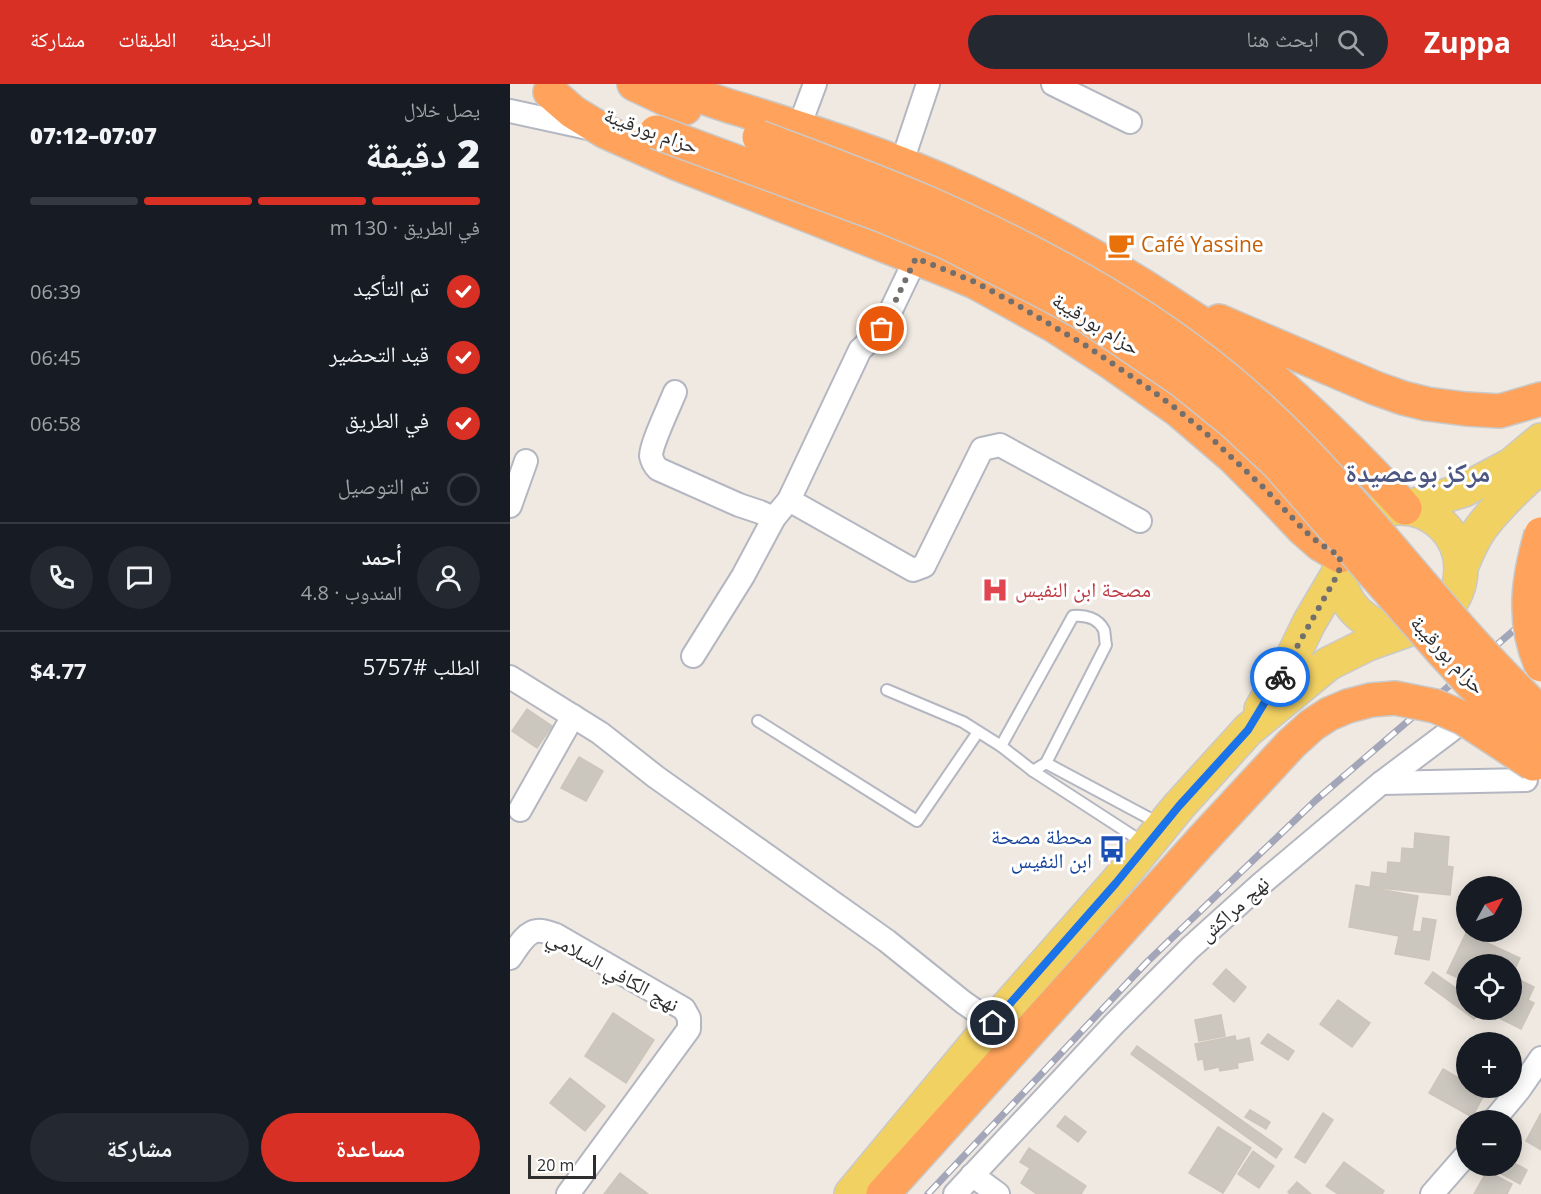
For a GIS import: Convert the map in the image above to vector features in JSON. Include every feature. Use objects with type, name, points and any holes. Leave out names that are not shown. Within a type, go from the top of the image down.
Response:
[{"type":"highway","name":"حزام بورقيبة","points":[[634,84],[691,110],[902,192],[981,228],[1100,291],[1168,334],[1237,387],[1280,428],[1333,483],[1466,637],[1541,713]]},
{"type":"highway","points":[[666,84],[799,128],[968,192],[1081,248],[1219,321],[1403,398],[1447,407],[1500,411],[1541,399]]},
{"type":"highway","name":"حزام بورقيبة","points":[[539,88],[605,115],[855,205],[948,243],[1080,312],[1181,380],[1234,423],[1278,464],[1472,684],[1541,749]]},
{"type":"highway","points":[[539,88],[606,132],[678,164],[975,282],[1085,345],[1147,387],[1208,435],[1340,564]]},
{"type":"highway","points":[[1125,273],[1240,351],[1298,402],[1373,473],[1405,507]]},
{"type":"highway","points":[[1541,534],[1533,559],[1528,597],[1530,629],[1541,665]]},
{"type":"highway","points":[[883,1194],[1291,744],[1312,725],[1329,714],[1348,705],[1371,700],[1395,698],[1435,705],[1463,718],[1527,760],[1536,781]]},
{"type":"main road","points":[[1248,730],[1292,658],[1340,564],[1345,542],[1352,530],[1363,519],[1376,512],[1405,507],[1464,490],[1511,465],[1541,440]]},
{"type":"main road","points":[[1462,566],[1484,524],[1541,466]]},
{"type":"main road","points":[[851,1194],[993,1023],[1248,730],[1328,664],[1368,644],[1424,626],[1448,608],[1461,580],[1462,566],[1458,548],[1450,533],[1438,520],[1422,511],[1405,507]]},
{"type":"main road","points":[[1340,564],[1344,592],[1354,609],[1370,622],[1389,629],[1410,629]]},
{"type":"street","points":[[799,128],[815,84]]},
{"type":"street","points":[[901,165],[928,84]]},
{"type":"street","points":[[1053,84],[1130,122]]},
{"type":"street","points":[[510,111],[606,132]]},
{"type":"street","points":[[693,656],[743,576],[774,518],[789,500],[860,350],[882,329],[916,258]]},
{"type":"street","points":[[675,392],[653,448],[651,458],[654,464],[658,469],[774,518]]},
{"type":"street","points":[[789,500],[913,570],[924,566],[982,449],[1000,444],[1140,521]]},
{"type":"street","points":[[510,506],[526,461]]},
{"type":"street","name":"نهج مراكش","points":[[955,1194],[1114,1024],[1190,948],[1261,884],[1381,783],[1522,676],[1541,656]]},
{"type":"street","points":[[510,677],[600,733],[656,777],[887,941],[993,1023]]},
{"type":"street","points":[[520,810],[573,716]]},
{"type":"street","points":[[1461,723],[1536,781]]},
{"type":"street","points":[[1381,783],[1536,781]]},
{"type":"street","name":"نهج الكافي السلامي","points":[[510,958],[531,932],[536,930],[556,935],[684,1009],[689,1018],[689,1029],[568,1194]]},
{"type":"street","points":[[1502,1110],[1541,1058]]},
{"type":"street","points":[[1432,1194],[1456,1167]]},
{"type":"street","points":[[972,1176],[998,1194]]},
{"type":"lane","points":[[1001,746],[1073,616],[1084,615],[1095,620],[1104,630],[1106,645],[1046,763],[1033,771]]},
{"type":"lane","points":[[887,690],[963,722],[1001,746],[1033,771],[1155,836]]},
{"type":"lane","points":[[759,721],[917,821],[978,732]]},
{"type":"lane","points":[[1046,763],[1155,836]]},
{"type":"building","points":[[527,709],[552,726],[537,748],[512,731]]},
{"type":"building","points":[[579,757],[603,771],[586,801],[561,788]]},
{"type":"building","points":[[1415,833],[1449,837],[1447,866],[1453,867],[1450,895],[1370,887],[1372,872],[1387,874],[1388,862],[1401,863],[1402,848],[1414,849]]},
{"type":"building","points":[[1356,885],[1418,896],[1412,931],[1421,932],[1423,918],[1436,920],[1429,960],[1395,954],[1399,936],[1349,927]]},
{"type":"building","points":[[1462,942],[1485,942],[1511,954],[1456,954]]},
{"type":"building","points":[[1456,954],[1456,977],[1447,973]]},
{"type":"building","points":[[1226,969],[1246,987],[1234,1002],[1213,984]]},
{"type":"building","points":[[1433,972],[1456,988],[1456,1006],[1425,983]]},
{"type":"building","points":[[1522,981],[1534,987],[1528,1000],[1534,1003],[1521,1029],[1503,1020],[1522,1020]]},
{"type":"building","points":[[1338,1000],[1370,1023],[1352,1047],[1320,1024]]},
{"type":"building","points":[[613,1013],[654,1040],[626,1083],[585,1056]]},
{"type":"building","points":[[1221,1015],[1225,1036],[1199,1041],[1195,1020]]},
{"type":"building","points":[[1268,1034],[1294,1051],[1288,1060],[1261,1043]]},
{"type":"building","points":[[1235,1036],[1236,1041],[1249,1038],[1253,1060],[1237,1063],[1238,1068],[1220,1071],[1219,1067],[1205,1070],[1203,1059],[1198,1060],[1195,1044]]},
{"type":"building","points":[[1137,1046],[1282,1149],[1276,1158],[1131,1054]]},
{"type":"building","points":[[1443,1069],[1456,1077],[1456,1098],[1482,1098],[1476,1110],[1459,1110],[1429,1093]]},
{"type":"building","points":[[570,1078],[605,1106],[585,1131],[550,1103]]},
{"type":"building","points":[[1250,1110],[1270,1122],[1266,1129],[1245,1117]]},
{"type":"building","points":[[1323,1113],[1333,1120],[1305,1163],[1295,1157]]},
{"type":"building","points":[[1541,1113],[1541,1150],[1526,1141]]},
{"type":"building","points":[[1065,1116],[1086,1132],[1078,1142],[1057,1126]]},
{"type":"building","points":[[1218,1127],[1251,1148],[1223,1193],[1189,1173]]},
{"type":"building","points":[[1029,1148],[1086,1186],[1081,1194],[1037,1194],[1021,1183],[1030,1168],[1020,1162]]},
{"type":"building","points":[[1253,1151],[1274,1166],[1259,1188],[1238,1174]]},
{"type":"building","points":[[1344,1162],[1384,1191],[1382,1194],[1338,1194],[1326,1186]]},
{"type":"building","points":[[1522,1167],[1527,1170],[1520,1184],[1505,1176],[1522,1176]]},
{"type":"building","points":[[620,1173],[648,1194],[604,1194]]},
{"type":"building","points":[[1484,1176],[1497,1176],[1512,1184],[1507,1194],[1474,1194]]},
{"type":"building","points":[[1297,1182],[1311,1194],[1290,1194],[1288,1192]]},
{"type":"railway","points":[[928,1194],[1147,962],[1316,800],[1541,607]]},
{"type":"way so far","points":[[882,329],[916,258],[975,282],[1053,325],[1147,387],[1208,435],[1233,457],[1304,530],[1320,544],[1340,556],[1339,572],[1280,677]]},
{"type":"place","name":"Café Yassine","points":[[1121,245]]},
{"type":"place","name":"مصحة ابن النفيس","points":[[995,590]]},
{"type":"place","name":"محطة مصحة ابن النفيس","points":[[1112,849]]},
{"type":"district","name":"مركز بوعصيدة","points":[[1418,473]]},
{"type":"route","points":[[993,1023],[1116,883],[1179,806],[1248,730],[1280,677]]}]
